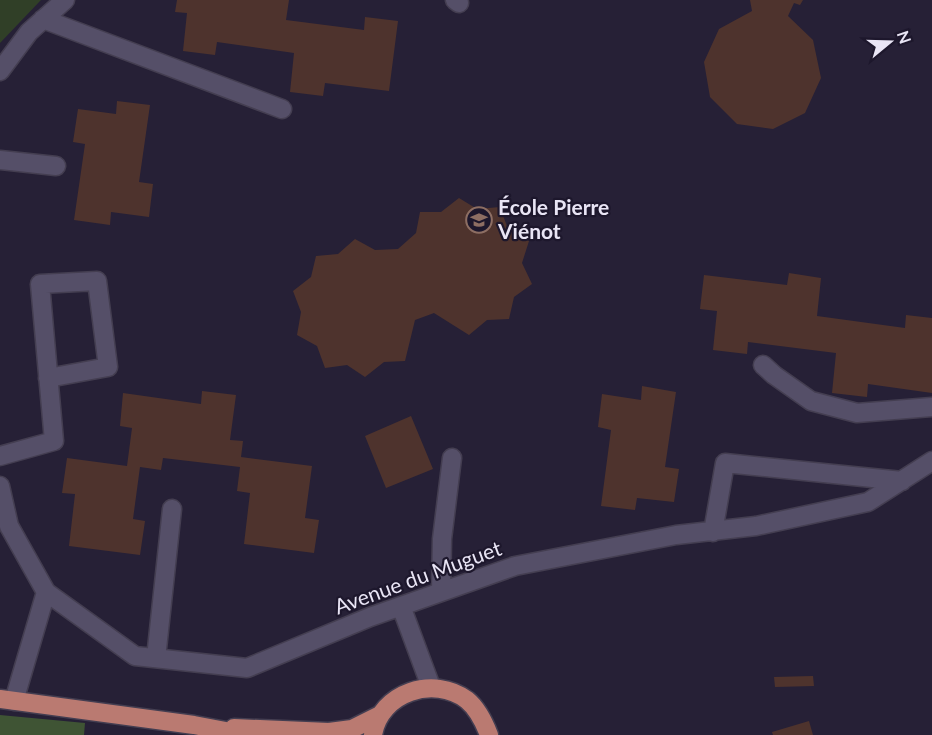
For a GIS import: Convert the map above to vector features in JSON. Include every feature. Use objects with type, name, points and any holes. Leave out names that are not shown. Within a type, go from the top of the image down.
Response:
[{"type":"main road","points":[[194,725],[329,732],[352,729],[380,715],[394,700],[411,690],[431,687],[451,691],[468,701],[481,716],[489,735]]},
{"type":"main road","points":[[7,700],[194,725],[247,735]]},
{"type":"main road","points":[[373,735],[380,715]]},
{"type":"street","points":[[0,71],[29,32],[65,0]]},
{"type":"street","points":[[44,19],[282,109]]},
{"type":"street","points":[[0,160],[56,166]]},
{"type":"street","points":[[0,456],[54,441],[48,378],[40,284],[97,281],[108,367],[48,378]]},
{"type":"street","points":[[763,365],[812,401],[857,413],[932,407]]},
{"type":"street","points":[[441,591],[442,539],[452,458]]},
{"type":"street","name":"Avenue du Muguet","points":[[0,486],[9,526],[46,592],[135,656],[247,668],[401,606],[515,566],[676,535],[756,526],[868,502],[932,461]]},
{"type":"street","points":[[713,532],[725,463],[902,481]]},
{"type":"street","points":[[156,658],[172,509]]},
{"type":"street","points":[[7,700],[46,592]]},
{"type":"street","points":[[401,606],[431,687]]},
{"type":"green space","points":[[0,0],[41,0],[0,43]]},
{"type":"green space","points":[[0,715],[85,723],[84,735],[0,735]]},
{"type":"building","points":[[177,0],[289,0],[286,20],[364,30],[365,17],[398,21],[389,91],[325,83],[323,96],[290,92],[294,53],[217,42],[215,55],[183,51],[187,13],[175,12]]},
{"type":"building","points":[[750,0],[803,0],[800,5],[794,3],[788,16],[813,40],[821,78],[805,113],[773,129],[737,124],[710,97],[704,62],[719,29],[752,11]]},
{"type":"building","points":[[117,101],[150,105],[139,182],[153,184],[149,217],[111,212],[110,225],[74,220],[85,144],[73,142],[78,109],[116,114]]},
{"type":"building","points":[[459,198],[477,209],[500,207],[508,229],[529,241],[522,263],[532,284],[514,297],[509,319],[487,320],[469,335],[434,313],[415,320],[405,361],[384,362],[365,377],[347,365],[325,368],[317,346],[297,335],[301,312],[293,291],[311,277],[316,256],[338,254],[355,239],[375,250],[398,249],[416,233],[420,212],[441,212]]},
{"type":"building","points":[[789,273],[821,278],[817,316],[905,328],[906,315],[932,318],[932,393],[868,384],[867,397],[832,393],[836,353],[748,342],[747,354],[713,350],[717,311],[700,309],[704,275],[787,285]]},
{"type":"building","points":[[642,386],[676,392],[665,467],[679,469],[674,502],[637,498],[635,510],[601,506],[611,430],[598,427],[602,394],[641,400]]},
{"type":"building","points":[[202,391],[236,395],[230,440],[243,441],[241,457],[312,466],[305,518],[319,520],[314,553],[244,544],[250,493],[237,491],[240,467],[163,458],[161,470],[140,467],[133,519],[145,521],[140,555],[69,546],[75,494],[62,493],[67,458],[127,466],[132,428],[120,426],[123,393],[201,404]]},
{"type":"building","points":[[411,416],[433,469],[386,488],[365,436]]},
{"type":"building","points":[[813,676],[814,686],[775,687],[774,677]]},
{"type":"building","points":[[809,721],[813,735],[773,735],[772,732]]},
{"type":"place","name":"École Pierre Viénot","points":[[479,220]]}]
